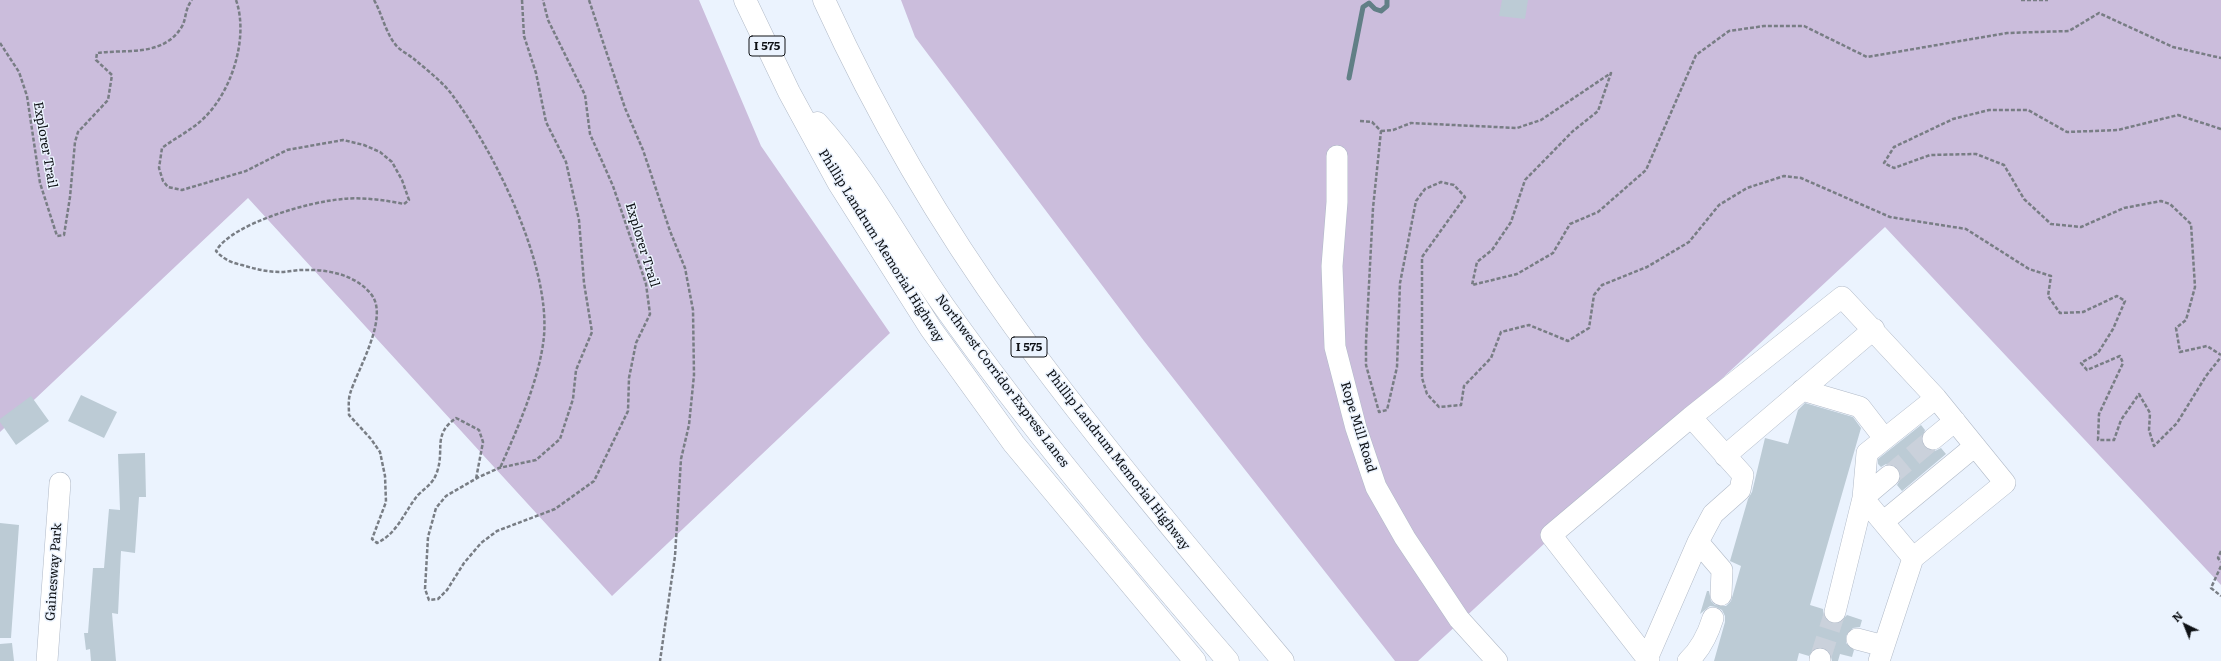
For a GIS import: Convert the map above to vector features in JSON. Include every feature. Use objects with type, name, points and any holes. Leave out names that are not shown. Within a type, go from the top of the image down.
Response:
[{"type":"highway","name":"Phillip Landrum Memorial Highway","points":[[745,0],[789,92],[838,182],[931,329],[1014,444],[1195,661]]},
{"type":"highway","name":"Phillip Landrum Memorial Highway","points":[[824,0],[869,90],[912,170],[960,247],[1013,325],[1071,402],[1163,517],[1283,661]]},
{"type":"highway","name":"Northwest Corridor Express Lanes","points":[[789,92],[822,129],[855,172],[943,305],[1033,424],[1161,582],[1228,661]]},
{"type":"street","name":"Rope Mill Road","points":[[1337,156],[1337,202],[1332,266],[1335,347],[1356,428],[1376,487],[1405,538],[1459,619],[1497,661]]},
{"type":"street","points":[[1691,417],[1743,475],[1740,490],[1713,514],[1698,542],[1648,660],[1551,535],[1691,417],[1842,298],[1874,329],[1936,398],[2005,483],[1913,558],[1882,653],[1857,639]]},
{"type":"street","points":[[1725,456],[1874,329]]},
{"type":"street","points":[[1802,390],[1860,407],[1884,438]]},
{"type":"street","points":[[1835,612],[1863,498],[1867,453],[1936,398]]},
{"type":"street","points":[[1933,439],[1955,420]]},
{"type":"street","points":[[1883,522],[1975,446]]},
{"type":"street","points":[[1863,498],[1889,476]]},
{"type":"street","name":"Gainesway Park","points":[[47,661],[60,483]]},
{"type":"street","points":[[1863,498],[1913,558]]},
{"type":"street","points":[[1698,542],[1722,570],[1721,595]]},
{"type":"street","points":[[1688,661],[1694,656],[1709,631],[1713,618]]},
{"type":"path","name":"Explorer Trail","points":[[0,43],[19,72],[27,96],[40,183],[57,236],[64,235],[70,197],[75,142],[78,132],[108,100],[112,75],[96,60],[97,53],[132,52],[157,48],[173,38],[182,26],[185,11],[192,0]]},
{"type":"path","points":[[236,0],[242,26],[234,64],[225,87],[214,107],[203,119],[162,148],[159,168],[163,181],[168,187],[182,190],[246,171],[287,150],[343,140],[364,145],[380,152],[392,162],[409,200],[404,204],[345,198],[310,204],[278,214],[234,233],[225,239],[216,251],[221,257],[235,264],[267,272],[319,270],[340,274],[352,279],[372,295],[377,308],[376,322],[370,344],[350,394],[348,403],[349,415],[371,439],[380,452],[385,476],[386,502],[372,539],[377,543],[393,532],[418,495],[433,483],[438,470],[441,435],[447,424],[456,418],[479,430],[483,442],[476,479]]},
{"type":"path","points":[[374,0],[387,31],[396,45],[452,94],[473,125],[510,193],[536,266],[542,294],[544,336],[531,391],[501,468]]},
{"type":"path","name":"Explorer Trail","points":[[522,0],[524,36],[536,73],[546,122],[566,162],[579,220],[584,283],[592,332],[576,370],[573,399],[560,440],[536,460],[501,468],[476,479],[446,496],[436,508],[428,537],[427,548],[425,580],[429,600],[438,599],[447,590],[464,562],[481,543],[496,531],[555,509],[594,481],[628,411],[629,378],[636,343],[650,314],[646,284],[632,242],[613,186],[590,134],[585,95],[548,20],[543,0]]},
{"type":"path","points":[[589,0],[625,108],[643,150],[670,230],[685,268],[693,310],[694,375],[689,425],[681,459],[675,556],[660,661]]},
{"type":"path","points":[[2021,0],[2048,0]]},
{"type":"path","points":[[1360,120],[1372,122],[1381,131],[1393,130],[1411,123],[1517,128],[1541,120],[1611,74],[1598,111],[1573,131],[1525,180],[1511,222],[1492,250],[1477,262],[1472,285],[1517,274],[1552,253],[1570,224],[1598,212],[1646,170],[1696,55],[1729,31],[1764,26],[1804,26],[1867,58],[2007,33],[2069,31],[2099,13],[2173,48],[2221,58]]},
{"type":"path","points":[[1381,131],[1373,208],[1366,342],[1366,365],[1379,412],[1387,410],[1396,367],[1400,283],[1416,201],[1425,189],[1441,182],[1454,185],[1465,197],[1422,257],[1422,378],[1427,394],[1439,407],[1461,405],[1464,386],[1491,358],[1501,332],[1529,325],[1568,341],[1589,328],[1594,295],[1602,285],[1647,266],[1689,242],[1719,205],[1746,188],[1784,176],[1801,178],[1890,218],[1966,229],[2029,269],[2050,276],[2048,296],[2060,313],[2083,312],[2117,296],[2125,301],[2113,329],[2098,353],[2081,363],[2087,370],[2120,356],[2123,363],[2099,414],[2098,440],[2114,440],[2121,420],[2139,394],[2150,413],[2149,430],[2154,446],[2177,423],[2206,376],[2221,356],[2207,346],[2180,352],[2176,328],[2186,320],[2194,287],[2191,224],[2170,204],[2161,201],[2124,208],[2081,228],[2051,224],[2024,199],[2004,165],[1976,154],[1930,155],[1894,168],[1884,163],[1894,147],[1953,119],[1989,110],[2028,110],[2067,132],[2118,130],[2178,115],[2221,129]]},
{"type":"path","points":[[2221,551],[2218,558],[2221,562]]},
{"type":"path","points":[[2221,566],[2211,588],[2221,596]]},
{"type":"shaded area","points":[[0,0],[699,0],[761,146],[890,333],[612,596],[248,198],[0,432]]},
{"type":"shaded area","points":[[901,0],[2221,0],[2221,585],[1885,227],[1418,661],[1395,661],[1144,341],[915,37]]},
{"type":"building","points":[[1502,0],[1528,0],[1525,19],[1499,16]]},
{"type":"building","points":[[81,395],[117,412],[104,438],[68,421]]},
{"type":"building","points":[[31,396],[49,421],[16,445],[0,422],[0,419]]},
{"type":"building","points":[[1805,403],[1853,417],[1861,428],[1810,605],[1823,609],[1824,616],[1832,624],[1839,623],[1847,615],[1862,620],[1860,627],[1853,628],[1846,636],[1846,643],[1854,650],[1852,657],[1840,654],[1838,661],[1832,661],[1830,653],[1826,648],[1820,647],[1814,649],[1809,656],[1799,653],[1797,661],[1714,661],[1725,622],[1725,616],[1722,610],[1710,606],[1700,614],[1707,591],[1709,591],[1711,601],[1715,605],[1726,606],[1731,601],[1741,566],[1730,561],[1748,499],[1752,492],[1765,438],[1788,444],[1798,410]]},
{"type":"building","points":[[1921,425],[1925,430],[1921,441],[1924,447],[1935,451],[1941,448],[1946,454],[1902,491],[1897,485],[1900,480],[1898,469],[1893,465],[1886,464],[1881,467],[1878,464],[1878,459]]},
{"type":"building","points":[[145,453],[146,497],[139,497],[135,553],[121,551],[118,614],[112,613],[116,661],[91,661],[90,649],[86,650],[84,633],[88,633],[93,568],[104,568],[109,509],[120,510],[118,454]]},
{"type":"building","points":[[0,523],[19,525],[11,638],[0,638]]},
{"type":"building","points":[[12,643],[14,661],[0,661],[0,644]]},
{"type":"waterway","points":[[1349,78],[1363,7],[1369,3],[1375,9],[1381,11],[1387,6],[1387,0]]},
{"type":"tunnel","points":[[1889,476],[1933,439]]},
{"type":"tunnel","points":[[1820,659],[1835,612]]}]
